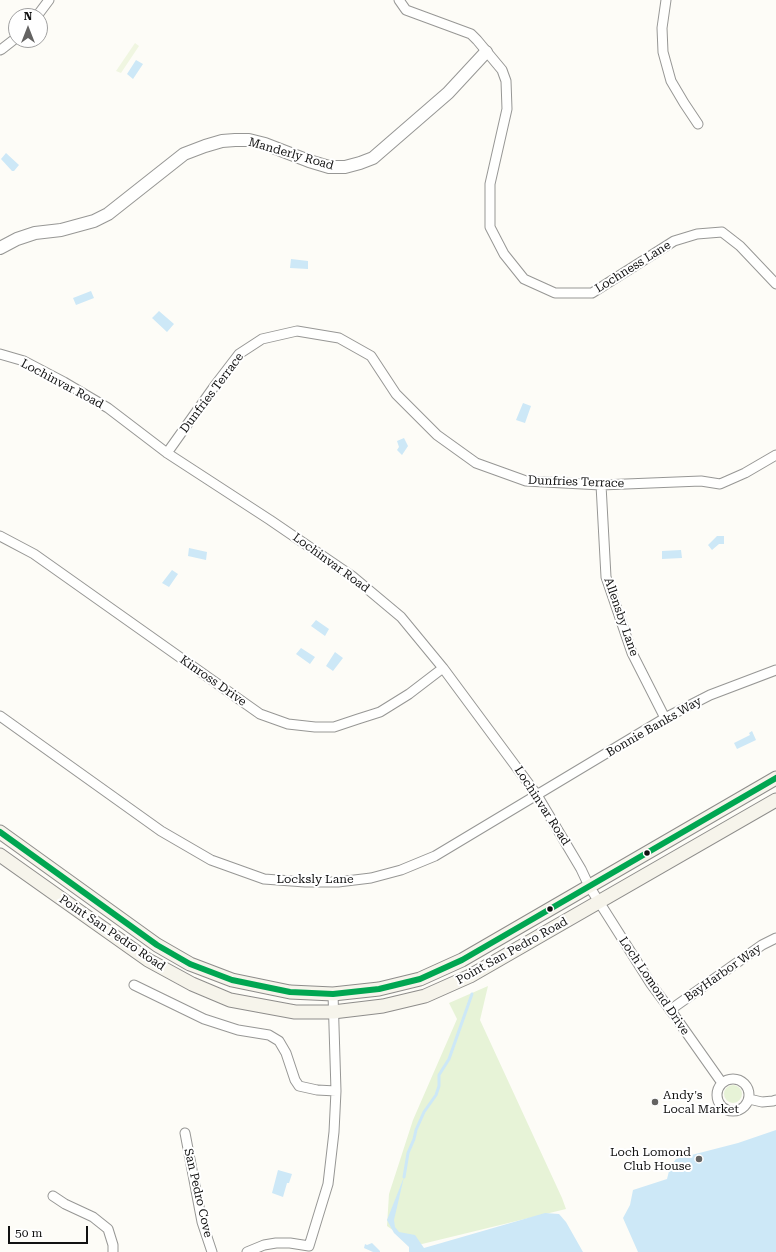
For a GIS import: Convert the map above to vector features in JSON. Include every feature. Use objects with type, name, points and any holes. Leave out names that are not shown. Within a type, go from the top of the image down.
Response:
[{"type":"main road","name":"Point San Pedro Road","points":[[0,832],[157,945],[190,964],[232,980],[290,992],[333,994],[379,989],[420,979],[462,960],[776,778]]},
{"type":"main road","points":[[737,800],[746,817]]},
{"type":"main road","name":"Point San Pedro Road","points":[[0,855],[148,960],[192,984],[230,1000],[295,1012],[334,1012],[383,1006],[425,996],[470,976],[776,800]]},
{"type":"street","points":[[399,0],[406,10],[471,34],[486,52]]},
{"type":"street","points":[[666,0],[662,28],[663,52],[671,81],[684,104],[698,124]]},
{"type":"street","name":"Manderly Road","points":[[0,248],[17,239],[35,233],[61,230],[94,221],[108,214],[184,154],[222,141],[249,140],[265,144],[329,167],[346,167],[360,164],[373,158],[443,98],[486,52]]},
{"type":"street","name":"Lochness Lane","points":[[486,52],[502,70],[506,81],[507,109],[490,184],[490,227],[504,254],[524,280],[554,292],[592,292],[674,241],[697,234],[722,232],[740,246],[776,284]]},
{"type":"street","name":"Dunfries Terrace","points":[[167,453],[239,354],[262,339],[297,331],[339,338],[371,356],[396,394],[437,435],[476,463],[526,481],[601,485],[701,481],[720,484],[745,473],[776,455]]},
{"type":"street","name":"Lochinvar Road","points":[[0,354],[24,361],[108,408],[167,453],[270,520],[352,576],[401,617],[443,668],[537,795],[582,869],[589,886]]},
{"type":"street","name":"Allensby Lane","points":[[601,485],[606,577],[632,653],[665,718]]},
{"type":"street","name":"Kinross Drive","points":[[0,536],[34,554],[260,714],[288,724],[334,726],[358,720],[380,712],[409,694],[443,668]]},
{"type":"street","name":"Bonnie Banks Way","points":[[537,795],[665,718],[710,695],[776,670]]},
{"type":"street","name":"Locksly Lane","points":[[0,716],[162,831],[210,860],[264,879],[305,882],[338,882],[371,878],[401,870],[435,856],[537,795]]},
{"type":"street","name":"Loch Lomond Drive","points":[[589,886],[650,984],[722,1083]]},
{"type":"street","name":"BayHarbor Way","points":[[670,1010],[756,949],[776,938]]},
{"type":"street","points":[[134,985],[204,1019],[238,1030],[268,1035],[279,1041],[286,1053],[294,1080],[299,1086],[317,1090],[336,1090]]},
{"type":"street","points":[[247,1252],[264,1245],[276,1243],[290,1243],[308,1249],[328,1184],[334,1132],[336,1090],[333,994]]},
{"type":"street","points":[[732,1079],[742,1081],[748,1089],[749,1099],[746,1104],[738,1110],[728,1109],[720,1103],[718,1098],[719,1088],[722,1083],[732,1079]]},
{"type":"street","points":[[749,1099],[762,1102],[776,1100]]},
{"type":"street","name":"San Pedro Cove","points":[[185,1133],[202,1222],[212,1252]]},
{"type":"street","points":[[53,1196],[65,1204],[93,1217],[108,1229],[113,1245],[113,1252]]},
{"type":"green space","points":[[135,43],[139,46],[121,73],[116,71]]},
{"type":"green space","points":[[488,986],[480,1020],[566,1209],[422,1244],[411,1243],[387,1226],[389,1194],[413,1120],[457,1019],[449,1003]]},
{"type":"green space","points":[[729,1085],[737,1085],[742,1090],[740,1101],[737,1103],[729,1103],[724,1098],[724,1090]]},
{"type":"water","points":[[136,60],[143,64],[133,79],[127,74]]},
{"type":"water","points":[[6,153],[19,165],[14,171],[12,171],[1,159]]},
{"type":"water","points":[[291,259],[308,261],[308,269],[290,268]]},
{"type":"water","points":[[91,291],[94,298],[76,305],[73,298]]},
{"type":"water","points":[[159,311],[174,324],[167,332],[152,318]]},
{"type":"water","points":[[523,403],[531,406],[525,423],[516,420]]},
{"type":"water","points":[[404,438],[408,446],[402,455],[397,450],[399,447],[397,441]]},
{"type":"water","points":[[717,536],[724,536],[724,544],[719,544],[712,550],[708,545]]},
{"type":"water","points":[[189,548],[207,552],[206,560],[188,556]]},
{"type":"water","points":[[681,550],[682,558],[662,559],[662,551]]},
{"type":"water","points":[[172,570],[178,574],[169,587],[162,583]]},
{"type":"water","points":[[316,620],[329,629],[325,636],[311,626]]},
{"type":"water","points":[[301,648],[315,657],[310,664],[296,654]]},
{"type":"water","points":[[335,652],[343,658],[333,671],[326,666]]},
{"type":"water","points":[[752,731],[756,740],[737,749],[734,743],[750,735],[749,733]]},
{"type":"water","points":[[776,1130],[776,1252],[638,1252],[623,1218],[630,1205],[633,1190],[667,1179],[670,1167],[676,1159],[738,1143]]},
{"type":"water","points":[[278,1170],[292,1174],[289,1183],[287,1183],[283,1197],[272,1193]]},
{"type":"water","points":[[404,1177],[394,1220],[395,1227],[399,1232],[415,1235],[424,1248],[545,1213],[559,1214],[566,1222],[583,1252],[409,1252],[409,1247],[394,1233],[387,1220]]},
{"type":"water","points":[[372,1243],[380,1252],[373,1252],[364,1248],[365,1244],[367,1245]]},
{"type":"waterway","points":[[404,1177],[408,1153],[416,1130],[424,1112],[436,1095],[439,1086],[439,1075],[449,1059],[472,994]]},
{"type":"transit line","points":[[0,832],[157,945],[190,964],[232,980],[290,992],[333,994],[379,989],[420,979],[462,960],[776,778]]},
{"type":"place","name":"Andy's Local Market","points":[[655,1102]]},
{"type":"place","name":"Loch Lomond Club House","points":[[699,1159]]}]
